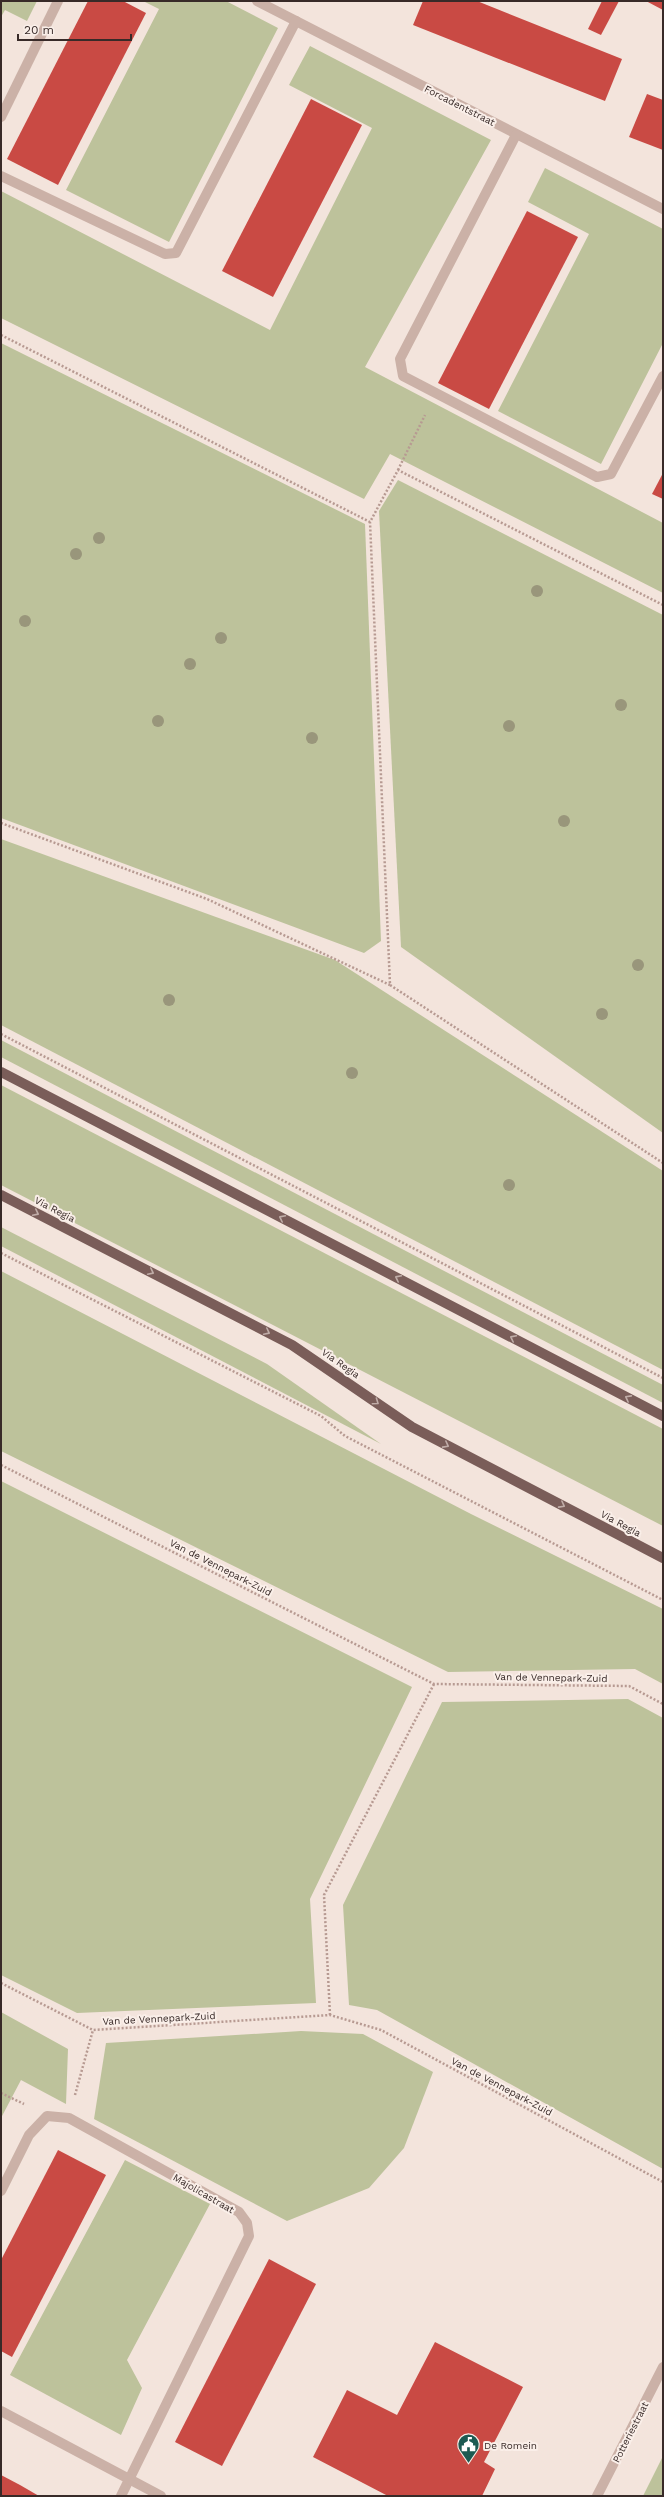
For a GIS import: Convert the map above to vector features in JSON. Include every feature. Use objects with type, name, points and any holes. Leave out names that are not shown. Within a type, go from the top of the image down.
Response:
[{"type":"main road","points":[[1,1072],[663,1416]]},
{"type":"main road","name":"Via Regia","points":[[1,1195],[292,1345],[412,1427],[663,1558]]},
{"type":"street","points":[[1,117],[58,1]]},
{"type":"street","name":"Forcadentstraat","points":[[257,1],[663,209]]},
{"type":"street","points":[[1,176],[165,254],[176,253],[296,22]]},
{"type":"street","points":[[516,134],[400,359],[403,376],[597,477],[611,474],[663,376]]},
{"type":"street","name":"Majolicastraat","points":[[1,2191],[29,2135],[46,2116],[69,2118],[239,2212],[247,2223],[249,2236],[121,2496]]},
{"type":"street","name":"Potteriestraat","points":[[597,2496],[663,2367]]},
{"type":"street","points":[[1,2412],[161,2496]]},
{"type":"path","points":[[1,335],[370,522]]},
{"type":"path","points":[[390,985],[370,522],[398,470],[436,393]]},
{"type":"path","points":[[398,470],[663,605]]},
{"type":"path","points":[[1,823],[207,899],[390,985],[663,1163]]},
{"type":"path","points":[[1,1034],[663,1378]]},
{"type":"path","points":[[1,1253],[321,1416],[345,1436],[663,1600]]},
{"type":"path","name":"Van de Vennepark-Zuid","points":[[1,1465],[434,1684],[629,1686],[663,1704]]},
{"type":"path","points":[[330,2015],[324,1895],[434,1684]]},
{"type":"path","name":"Van de Vennepark-Zuid","points":[[1,1983],[93,2030],[330,2015],[381,2030],[663,2182]]},
{"type":"path","points":[[69,2118],[93,2030]]},
{"type":"green space","points":[[1,1],[37,1],[27,21],[5,10],[1,17]]},
{"type":"green space","points":[[143,1],[226,1],[278,28],[169,242],[66,190],[159,9]]},
{"type":"green space","points":[[310,46],[491,140],[365,367],[663,523],[663,593],[390,454],[364,499],[1,318],[1,191],[270,330],[372,128],[289,85]]},
{"type":"green space","points":[[545,168],[663,229],[663,343],[601,464],[498,411],[589,234],[528,202]]},
{"type":"green space","points":[[1,343],[365,524],[381,941],[364,953],[1,818]]},
{"type":"green space","points":[[398,480],[663,615],[663,1133],[401,947],[379,511]]},
{"type":"green space","points":[[1,839],[335,960],[663,1171],[663,1370],[1,1025]]},
{"type":"green space","points":[[1,1040],[663,1385],[663,1403],[1,1057]]},
{"type":"green space","points":[[1,1085],[663,1429],[663,1526],[1,1185]]},
{"type":"green space","points":[[1,1227],[267,1364],[381,1444],[1,1246]]},
{"type":"green space","points":[[1,1271],[471,1514],[663,1609],[663,1684],[635,1669],[448,1672],[1,1451]]},
{"type":"green space","points":[[1,1481],[412,1687],[310,1899],[316,2003],[77,2013],[1,1975]]},
{"type":"green space","points":[[628,1699],[663,1718],[663,2169],[377,2010],[349,2005],[343,1905],[442,1702]]},
{"type":"green space","points":[[1,2012],[68,2049],[66,2104],[21,2080],[1,2118]]},
{"type":"green space","points":[[301,2031],[363,2034],[433,2072],[404,2148],[369,2188],[287,2221],[94,2119],[106,2043]]},
{"type":"green space","points":[[125,2160],[210,2204],[127,2360],[142,2388],[121,2435],[10,2375]]},
{"type":"green space","points":[[663,2456],[663,2496],[643,2496]]},
{"type":"building","points":[[88,1],[123,1],[146,13],[58,185],[7,159]]},
{"type":"building","points":[[423,1],[477,1],[622,59],[605,101],[413,25]]},
{"type":"building","points":[[602,1],[619,1],[601,35],[588,29]]},
{"type":"building","points":[[646,1],[663,1],[663,10]]},
{"type":"building","points":[[647,94],[663,100],[663,150],[629,137]]},
{"type":"building","points":[[311,99],[362,125],[273,297],[222,271]]},
{"type":"building","points":[[527,211],[578,237],[489,409],[438,383]]},
{"type":"building","points":[[663,473],[663,499],[652,494]]},
{"type":"building","points":[[58,2150],[106,2175],[12,2357],[1,2351],[1,2260]]},
{"type":"building","points":[[269,2259],[316,2284],[222,2466],[175,2442]]},
{"type":"building","points":[[435,2342],[523,2387],[484,2462],[495,2469],[482,2496],[388,2496],[313,2457],[347,2390],[397,2415]]},
{"type":"building","points":[[1,2475],[20,2485],[39,2496],[1,2496]]},
{"type":"place","name":"De Romein","points":[[469,2464]]}]
